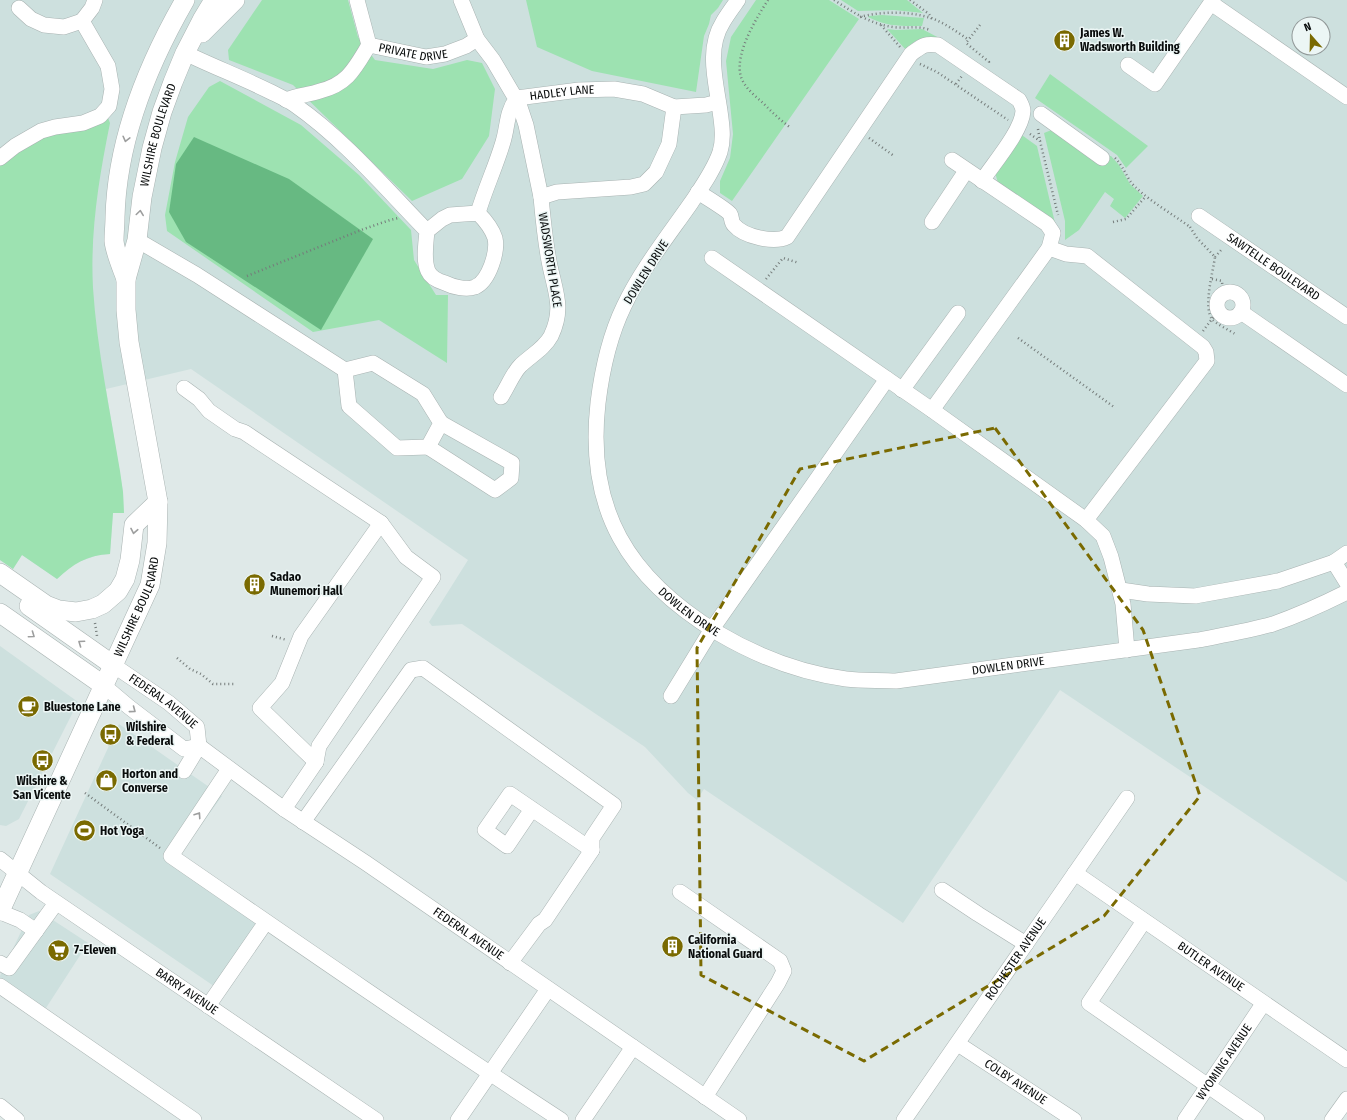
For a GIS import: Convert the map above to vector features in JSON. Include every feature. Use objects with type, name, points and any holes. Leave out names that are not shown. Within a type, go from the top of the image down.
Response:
[{"type":"main road","points":[[133,112],[145,59],[172,0]]},
{"type":"main road","name":"WILSHIRE BOULEVARD","points":[[126,279],[114,243],[116,195],[122,155],[133,112],[168,30],[185,0]]},
{"type":"main road","name":"WILSHIRE BOULEVARD","points":[[0,912],[16,873],[150,585],[157,543],[158,502],[129,342],[126,310],[126,279],[137,240],[142,197],[152,148],[173,82],[187,49],[214,0]]},
{"type":"main road","points":[[187,49],[235,0]]},
{"type":"main road","points":[[0,574],[46,605],[60,610],[76,612],[92,609],[103,604],[118,591],[125,580],[130,560],[134,525],[158,502]]},
{"type":"main road","points":[[0,585],[114,665]]},
{"type":"main road","points":[[0,613],[103,685]]},
{"type":"street","points":[[19,8],[31,19],[44,25],[64,27],[82,21],[92,8],[95,0]]},
{"type":"street","name":"PRIVATE DRIVE","points":[[357,0],[369,45],[426,57],[445,54],[466,46],[477,39]]},
{"type":"street","name":"HADLEY LANE","points":[[461,0],[477,39],[493,60],[513,94],[517,98],[579,90],[614,89],[643,94],[674,107],[706,105],[718,102]]},
{"type":"street","name":"DOWLEN DRIVE","points":[[738,0],[721,24],[714,47],[713,68],[722,136],[720,152],[698,192],[637,282],[624,306],[611,338],[601,377],[596,418],[596,447],[600,482],[609,514],[622,543],[657,588],[677,606],[699,622],[760,656],[806,671],[847,679],[896,681],[1198,640],[1241,632],[1272,624],[1303,613],[1347,592]]},
{"type":"street","points":[[1128,65],[1155,84],[1212,2],[1347,97]]},
{"type":"street","points":[[0,158],[15,146],[41,131],[55,126],[84,123],[100,116],[109,106],[112,88],[108,66],[82,21]]},
{"type":"street","points":[[698,192],[730,214],[733,224],[741,232],[751,236],[780,240],[787,237],[911,54],[920,47],[928,44],[938,45],[1019,100],[1022,106],[1022,118],[1016,133],[982,181]]},
{"type":"street","points":[[286,100],[297,96],[320,92],[337,85],[354,70],[369,45]]},
{"type":"street","points":[[187,49],[295,105],[340,142],[427,231],[426,260],[428,271],[434,279],[448,285],[466,288],[476,287],[486,277],[492,264],[496,247],[495,238],[486,220],[478,213],[450,215],[442,219],[427,231]]},
{"type":"street","points":[[517,98],[526,124],[540,197]]},
{"type":"street","points":[[478,213],[485,189],[503,142],[510,107],[517,98]]},
{"type":"street","name":"WADSWORTH PLACE","points":[[501,397],[520,366],[534,356],[550,337],[557,322],[559,303],[548,256],[540,197],[557,192],[631,188],[644,184],[656,172],[669,144],[674,107]]},
{"type":"street","points":[[1041,114],[1102,158]]},
{"type":"street","points":[[932,410],[1049,248],[1052,233],[1047,224],[966,171],[952,160]]},
{"type":"street","points":[[932,222],[966,171]]},
{"type":"street","name":"SAWTELLE BOULEVARD","points":[[1195,221],[1347,317]]},
{"type":"street","points":[[137,240],[197,274],[345,370],[373,363],[423,394],[442,423],[512,463],[511,478],[495,490],[428,447],[397,448],[349,406],[345,370]]},
{"type":"street","points":[[1049,248],[1062,253],[1087,256],[1196,341],[1206,352],[1207,361],[1086,520]]},
{"type":"street","points":[[712,258],[932,410],[1086,520],[1103,536],[1111,557],[1123,604],[1127,650]]},
{"type":"street","points":[[1232,291],[1240,296],[1243,304],[1241,312],[1234,318],[1229,318],[1221,314],[1215,315],[1216,303],[1223,293],[1232,291]]},
{"type":"street","points":[[1241,312],[1347,385]]},
{"type":"street","points":[[902,390],[958,313]]},
{"type":"street","points":[[671,696],[712,629],[887,379]]},
{"type":"street","points":[[184,388],[199,399],[209,411],[235,429],[244,432],[380,523],[406,557],[433,577],[319,746],[316,762],[284,809]]},
{"type":"street","points":[[428,447],[442,423]]},
{"type":"street","points":[[316,762],[260,708],[282,683],[300,636],[380,523]]},
{"type":"street","points":[[1120,590],[1148,594],[1195,596],[1278,581],[1334,562],[1347,553]]},
{"type":"street","points":[[1334,562],[1347,584]]},
{"type":"street","name":"FEDERAL AVENUE","points":[[114,665],[169,703],[197,727],[199,746],[229,769],[284,809],[366,863],[739,1120]]},
{"type":"street","points":[[303,822],[411,670],[422,668],[614,806],[592,838],[592,850],[545,920],[539,924],[510,963]]},
{"type":"street","name":"FEDERAL AVENUE","points":[[103,685],[184,749],[199,746]]},
{"type":"street","points":[[184,771],[199,746]]},
{"type":"street","points":[[229,769],[173,851],[183,870],[266,922],[561,1120]]},
{"type":"street","name":"ROCHESTER AVENUE","points":[[904,1120],[1127,798]]},
{"type":"street","points":[[532,809],[592,850]]},
{"type":"street","name":"BARRY AVENUE","points":[[0,859],[56,903],[376,1120]]},
{"type":"street","name":"BUTLER AVENUE","points":[[1075,873],[1263,1004],[1347,1060]]},
{"type":"street","points":[[942,890],[1026,944]]},
{"type":"street","points":[[680,892],[780,961],[784,971],[774,990],[705,1097]]},
{"type":"street","points":[[0,963],[9,968],[56,903]]},
{"type":"street","points":[[0,912],[20,920],[36,931]]},
{"type":"street","points":[[1144,921],[1089,1003],[1209,1085],[1257,1120]]},
{"type":"street","points":[[208,1006],[266,922]]},
{"type":"street","points":[[0,986],[194,1120]]},
{"type":"street","points":[[458,1120],[548,989]]},
{"type":"street","name":"WYOMING AVENUE","points":[[1185,1120],[1263,1004]]},
{"type":"street","name":"COLBY AVENUE","points":[[958,1044],[1074,1120]]},
{"type":"street","points":[[582,1120],[633,1047]]},
{"type":"street","points":[[1332,1120],[1347,1099]]},
{"type":"street","points":[[0,1106],[18,1120]]},
{"type":"path","points":[[768,0],[744,45],[740,64],[741,76],[744,84],[752,93],[778,118],[791,128]]},
{"type":"path","points":[[910,0],[932,18]]},
{"type":"path","points":[[860,17],[873,13],[891,12],[913,14],[932,18],[952,28],[969,40]]},
{"type":"path","points":[[880,25],[903,50]]},
{"type":"path","points":[[980,25],[966,43],[990,62],[986,67]]},
{"type":"path","points":[[922,65],[937,72],[1014,123]]},
{"type":"path","points":[[956,84],[964,72]]},
{"type":"path","points":[[1027,133],[1040,141],[1058,215]]},
{"type":"path","points":[[866,136],[894,156]]},
{"type":"path","points":[[1114,222],[1126,219],[1146,196]]},
{"type":"path","points":[[247,276],[368,227],[390,220],[412,216]]},
{"type":"path","points":[[1195,221],[1197,238],[1214,257]]},
{"type":"path","points":[[1222,249],[1214,257],[1207,306],[1236,334]]},
{"type":"path","points":[[764,283],[783,258],[799,263]]},
{"type":"path","points":[[1212,279],[1222,282],[1223,293]]},
{"type":"path","points":[[1196,341],[1215,315]]},
{"type":"path","points":[[1018,338],[1114,407]]},
{"type":"path","points":[[95,621],[97,640]]},
{"type":"path","points":[[177,658],[190,669],[202,674],[213,684],[236,684]]},
{"type":"path","points":[[85,792],[173,851]]},
{"type":"highlighted area","points":[[995,428],[1143,630],[1200,796],[1104,916],[864,1061],[701,975],[697,648],[800,469]]},
{"type":"shaded area","points":[[0,0],[1347,0],[1347,882],[1060,690],[903,923],[704,789],[697,800],[688,793],[645,747],[462,624],[432,626],[429,622],[468,560],[191,369],[106,389],[123,492],[124,513],[113,513],[110,554],[98,555],[70,566],[57,579],[22,555],[13,569],[0,560]]},
{"type":"shaded area","points":[[0,646],[78,702],[19,819],[6,826],[0,825]]},
{"type":"shaded area","points":[[119,724],[222,796],[179,856],[272,920],[224,993],[50,874]]},
{"type":"shaded area","points":[[39,911],[88,943],[44,1011],[0,981],[0,976],[29,915]]},
{"type":"green space","points":[[262,0],[348,0],[358,37],[375,60],[433,69],[467,60],[482,63],[495,89],[489,136],[462,179],[412,201],[293,85],[229,60],[228,50]]},
{"type":"green space","points":[[526,0],[723,0],[711,15],[704,36],[696,92],[592,71],[537,47]]},
{"type":"green space","points":[[756,0],[829,0],[859,19],[732,201],[720,193],[720,181],[730,158],[733,134],[726,61],[731,37]]},
{"type":"green space","points":[[841,0],[907,0],[923,13],[894,10],[858,11]]},
{"type":"green space","points":[[882,15],[924,18],[922,26],[908,26],[882,23],[868,17]]},
{"type":"green space","points":[[887,29],[922,29],[943,40],[918,40],[910,45],[906,50]]},
{"type":"green space","points":[[1050,74],[1148,146],[1126,168],[1117,155],[1035,98]]},
{"type":"green space","points":[[220,81],[301,125],[359,175],[411,230],[414,260],[436,295],[448,295],[447,363],[379,320],[313,332],[167,231],[165,215],[175,162],[188,117],[209,87]]},
{"type":"green space","points":[[108,118],[110,123],[96,205],[92,267],[95,311],[120,471],[124,513],[113,513],[110,554],[87,558],[69,569],[57,579],[22,555],[13,569],[0,560],[0,164],[36,138]]},
{"type":"green space","points":[[1054,129],[1108,156],[1111,156],[1119,165],[1130,184],[1143,196],[1125,218],[1110,206],[1114,199],[1105,192],[1079,230],[1065,240],[1065,221],[1044,133]]},
{"type":"green space","points":[[1019,133],[1037,146],[1055,223],[998,183],[996,166]]},
{"type":"green space","points":[[194,137],[289,179],[373,239],[321,330],[186,242],[169,212],[176,164]]},
{"type":"place","name":"James W. Wadsworth Building","points":[[1064,40]]},
{"type":"place","name":"Sadao Munemori Hall","points":[[254,584]]},
{"type":"place","name":"Bluestone Lane","points":[[28,707]]},
{"type":"place","name":"Wilshire & Federal","points":[[111,734]]},
{"type":"place","name":"Wilshire & San Vicente","points":[[42,760]]},
{"type":"place","name":"Horton and Converse","points":[[106,781]]},
{"type":"place","name":"Hot Yoga","points":[[85,831]]},
{"type":"place","name":"California National Guard","points":[[672,947]]},
{"type":"place","name":"7-Eleven","points":[[58,950]]}]
